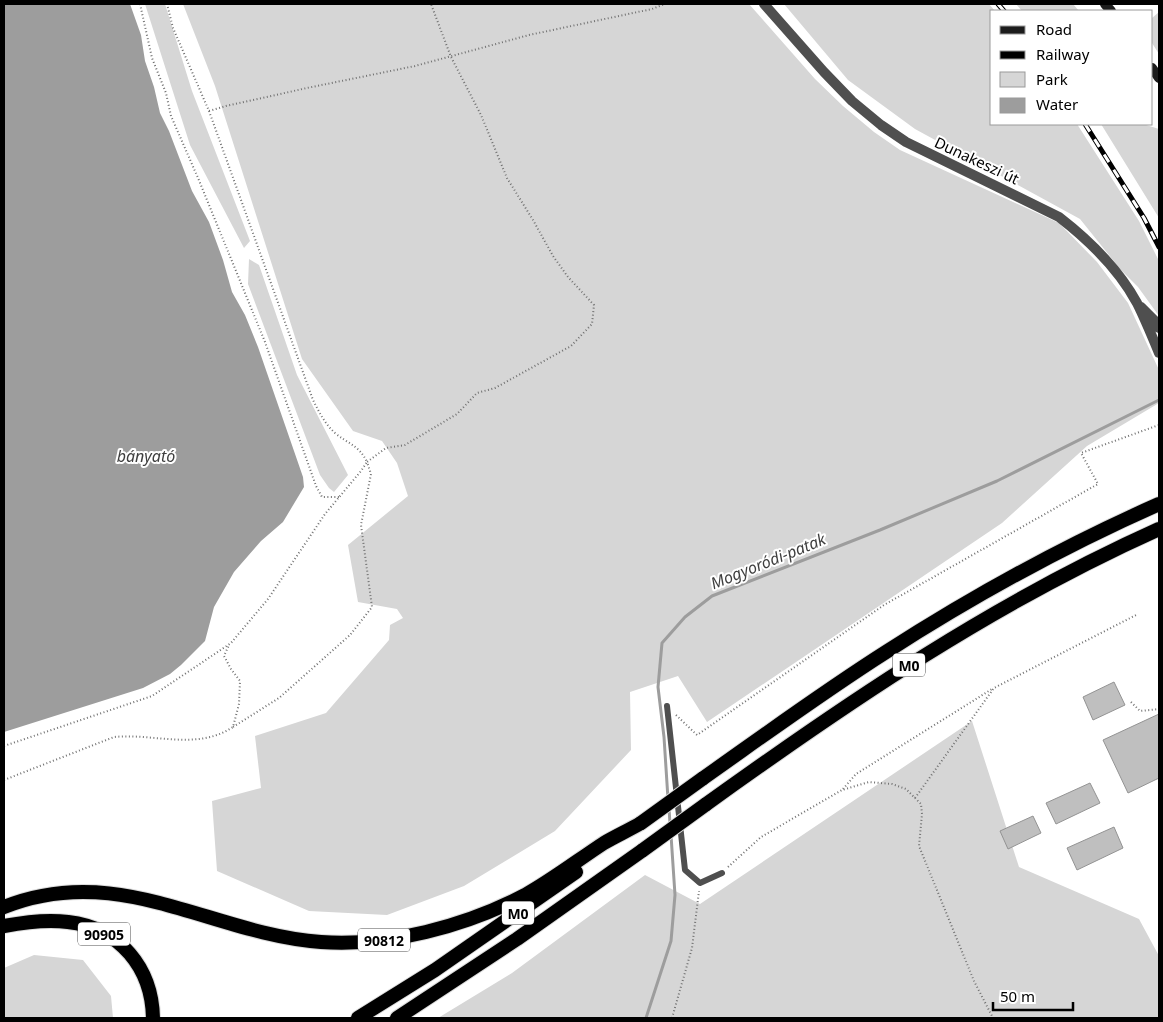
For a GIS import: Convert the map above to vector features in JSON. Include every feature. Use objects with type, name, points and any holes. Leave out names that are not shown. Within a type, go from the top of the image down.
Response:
[{"type":"highway","name":"M0","points":[[358,1018],[510,920],[590,863],[641,823],[888,651],[996,586],[1112,525],[1159,504]]},
{"type":"highway","name":"M0","points":[[397,1018],[517,939],[792,743],[945,642],[1030,592],[1126,544],[1159,530]]},
{"type":"highway","name":"90812","points":[[4,907],[39,896],[72,892],[106,893],[131,896],[170,905],[293,939],[351,943],[391,939],[444,926],[496,908],[526,894],[604,844],[641,823]]},
{"type":"highway","name":"90905","points":[[4,926],[32,921],[60,921],[87,925],[102,933],[133,955],[144,976],[152,1001],[153,1018]]},
{"type":"street","name":"Dunakeszi út","points":[[764,4],[852,101],[881,124],[906,142],[1059,217],[1079,232],[1102,255],[1122,280],[1137,303],[1159,353]]},
{"type":"street","points":[[1137,303],[1155,321],[1159,328]]},
{"type":"lane","points":[[668,706],[685,870],[700,883],[722,873]]},
{"type":"path","points":[[140,4],[152,58],[166,93],[170,116],[198,178],[265,342],[316,486],[322,497],[339,497]]},
{"type":"path","points":[[4,780],[114,736],[130,735],[157,739],[193,740],[221,735],[279,698],[350,635],[372,607],[360,524],[371,474],[367,462],[362,452],[352,443],[336,434],[325,422],[313,400],[208,111],[173,28],[167,4]]},
{"type":"path","points":[[4,746],[152,696],[230,643],[268,599],[325,514],[367,462],[386,448],[405,445],[457,414],[477,393],[494,388],[571,346],[592,324],[594,305],[568,277],[553,256],[507,178],[481,115],[452,57],[431,4]]},
{"type":"path","points":[[208,111],[415,66],[529,35],[652,9],[665,4]]},
{"type":"path","points":[[668,706],[697,735],[884,604],[1098,484],[1081,453],[1159,425]]},
{"type":"path","points":[[842,790],[856,774],[994,688],[1138,614]]},
{"type":"path","points":[[230,643],[224,656],[240,681],[240,704],[233,727]]},
{"type":"path","points":[[915,799],[994,688]]},
{"type":"path","points":[[1131,702],[1140,711],[1159,709]]},
{"type":"path","points":[[722,873],[761,838],[842,790],[869,782],[892,784],[906,789],[920,804],[922,814],[919,846],[974,981],[993,1018]]},
{"type":"path","points":[[672,1018],[692,948],[700,883]]},
{"type":"green space","points":[[145,4],[165,4],[192,91],[250,241],[244,248],[190,145]]},
{"type":"green space","points":[[183,4],[749,4],[815,79],[874,132],[900,150],[1059,223],[1097,262],[1128,303],[1159,370],[1159,403],[1087,446],[1002,523],[707,722],[678,676],[630,692],[631,750],[555,831],[464,886],[387,915],[309,911],[217,871],[212,801],[261,788],[255,736],[326,713],[389,640],[390,625],[403,618],[397,609],[358,602],[348,545],[408,496],[397,463],[382,441],[353,431],[302,359],[215,86]]},
{"type":"green space","points":[[784,4],[989,4],[994,10],[990,10],[990,125],[1078,125],[1139,221],[1159,261],[1159,316],[1138,287],[1121,270],[1080,219],[915,129],[848,80]]},
{"type":"green space","points":[[1016,4],[1073,4],[1078,10],[1021,10]]},
{"type":"green space","points":[[1159,12],[1159,54],[1153,45],[1153,17]]},
{"type":"green space","points":[[1102,125],[1146,125],[1159,129],[1159,218]]},
{"type":"green space","points":[[249,259],[259,265],[297,375],[348,475],[334,492],[320,475],[248,284]]},
{"type":"green space","points":[[972,721],[1019,867],[1139,919],[1159,956],[1159,1018],[438,1018],[512,973],[645,875],[700,904]]},
{"type":"green space","points":[[34,955],[83,960],[111,996],[113,1018],[4,1018],[4,968]]},
{"type":"water","name":"bányató","points":[[4,4],[130,4],[141,35],[145,61],[160,113],[192,191],[209,222],[232,292],[245,315],[258,347],[303,477],[304,487],[283,522],[261,541],[234,572],[214,607],[205,641],[170,674],[143,688],[4,732]]},
{"type":"building","points":[[1114,682],[1125,705],[1093,720],[1083,697]]},
{"type":"building","points":[[1159,714],[1159,778],[1128,793],[1103,740]]},
{"type":"building","points":[[1090,783],[1100,803],[1056,824],[1046,803]]},
{"type":"building","points":[[1033,816],[1041,833],[1008,849],[1000,831]]},
{"type":"building","points":[[1114,827],[1123,848],[1077,870],[1067,848]]},
{"type":"waterway","name":"Mogyoródi-patak","points":[[668,799],[664,737],[658,687],[662,643],[685,617],[712,596],[880,530],[997,481],[1159,400]]},
{"type":"waterway","name":"Mogyoródi-patak","points":[[669,808],[670,824]]},
{"type":"waterway","name":"Mogyoródi-patak","points":[[646,1018],[671,941],[675,895],[671,835]]},
{"type":"railway","points":[[998,4],[1003,10]]},
{"type":"railway","points":[[1086,125],[1144,218],[1159,247]]}]
